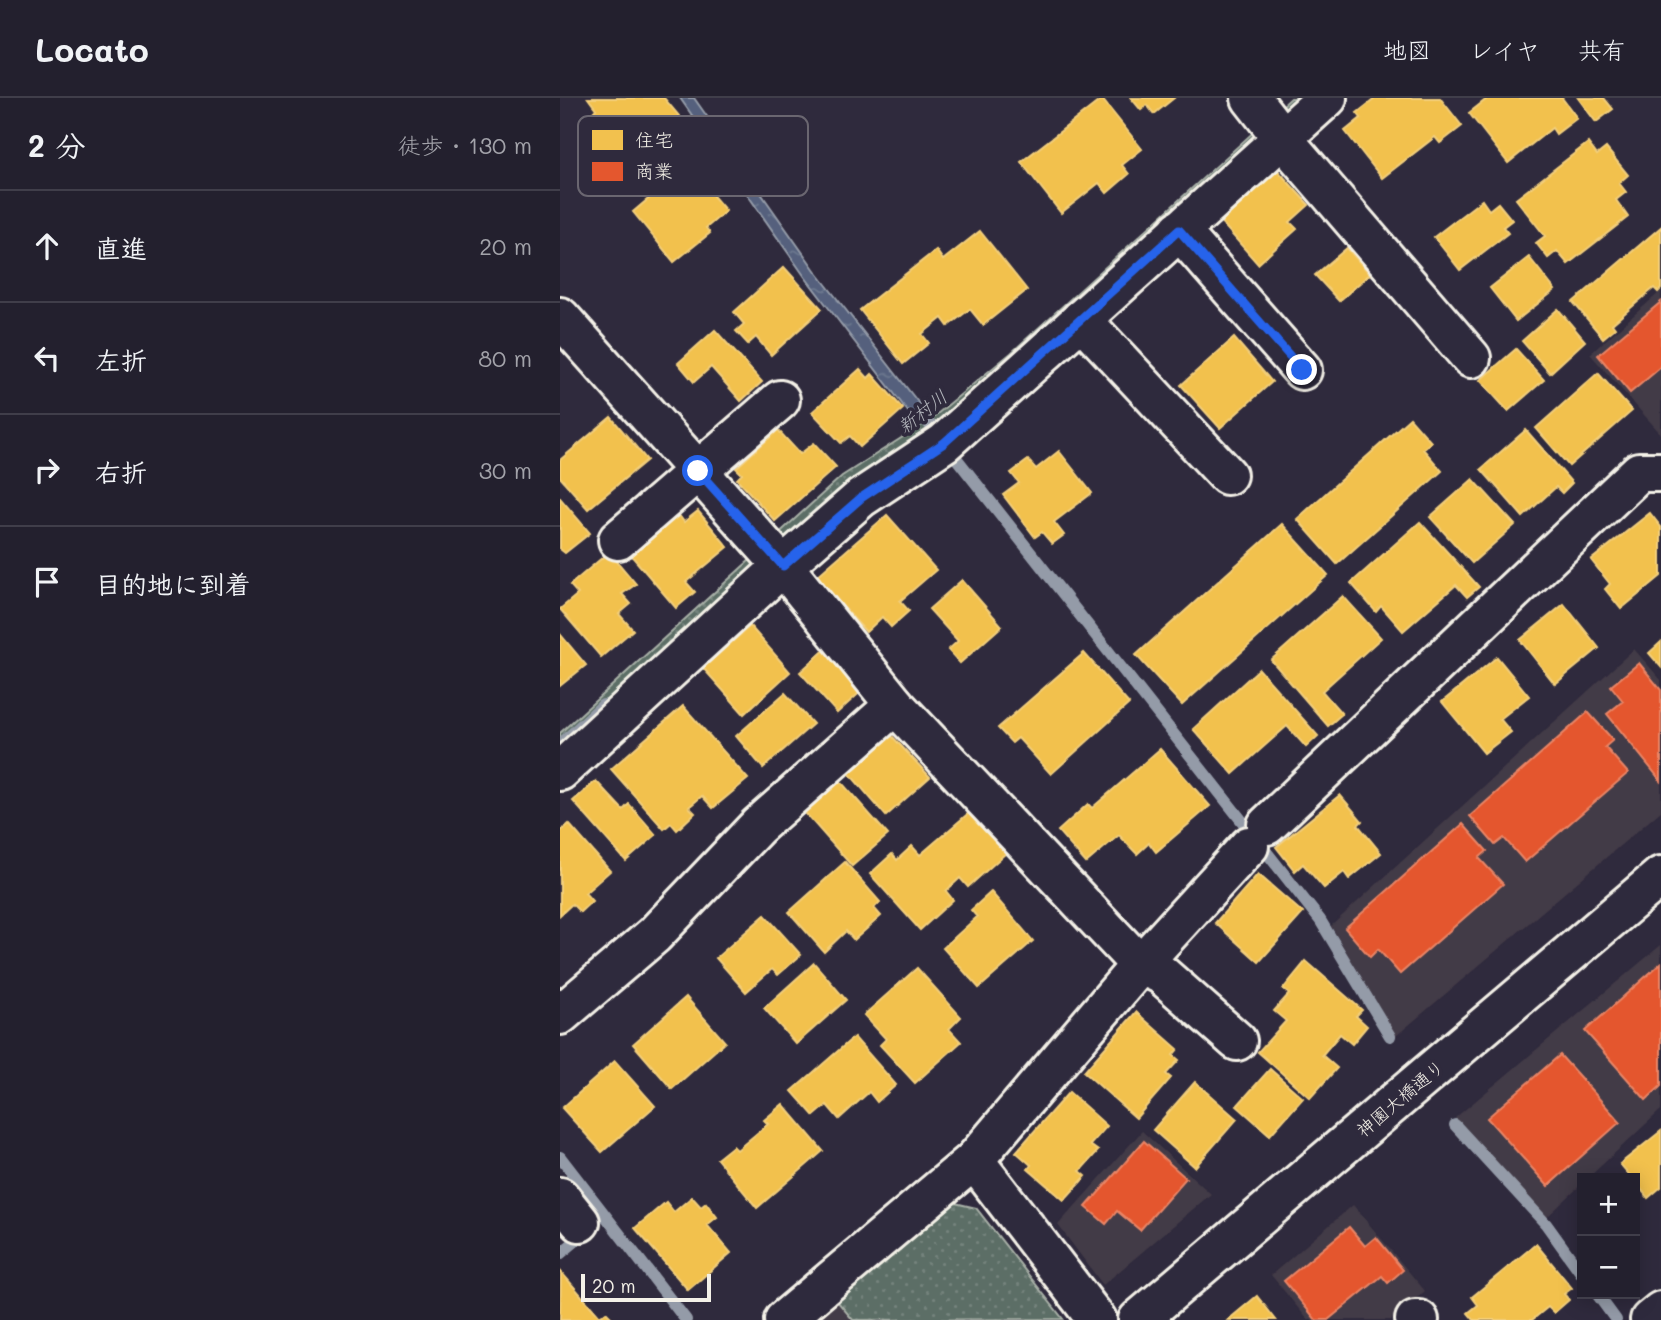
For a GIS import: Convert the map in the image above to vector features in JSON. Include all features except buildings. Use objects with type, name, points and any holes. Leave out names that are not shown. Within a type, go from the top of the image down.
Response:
[{"type":"street","points":[[560,771],[771,553],[944,443],[1179,230],[1269,120],[1327,98]]},
{"type":"street","points":[[1269,120],[1471,358]]},
{"type":"street","points":[[1179,230],[1302,370]]},
{"type":"street","points":[[560,317],[771,553],[895,705],[1140,965],[1161,974],[1237,1041]]},
{"type":"street","points":[[1081,319],[1227,475]]},
{"type":"street","points":[[618,540],[780,400]]},
{"type":"street","points":[[783,1320],[974,1160],[1140,965],[1258,836],[1639,472],[1661,472]]},
{"type":"street","points":[[560,1015],[653,934],[758,826],[895,705]]},
{"type":"street","name":"神園大橋通り","points":[[1138,1320],[1661,876]]},
{"type":"street","points":[[974,1160],[1097,1320]]},
{"type":"street","points":[[1650,1320],[1661,1311]]},
{"type":"shaded area","points":[[1661,291],[1661,434],[1590,354]]},
{"type":"shaded area","points":[[1634,649],[1661,680],[1661,811],[1396,1036],[1331,926]]},
{"type":"shaded area","points":[[1661,945],[1661,1110],[1593,1173],[1577,1173],[1577,1189],[1547,1217],[1455,1118]]},
{"type":"shaded area","points":[[1142,1131],[1211,1194],[1103,1285],[1058,1225]]},
{"type":"shaded area","points":[[1353,1205],[1425,1291],[1391,1320],[1308,1320],[1271,1275]]},
{"type":"shaded area","points":[[837,1301],[853,1320],[813,1320]]},
{"type":"green space","points":[[1291,98],[1316,98],[560,757],[560,733],[842,476],[931,419],[1011,353]]},
{"type":"green space","points":[[955,1203],[976,1208],[1063,1319],[853,1320],[837,1301]]},
{"type":"water","points":[[680,98],[694,98],[707,116],[693,116]]},
{"type":"water","points":[[748,196],[763,196],[817,273],[931,419],[919,426],[805,277]]},
{"type":"waterway","points":[[927,421],[1320,920],[1390,1036]]},
{"type":"waterway","name":"新村川","points":[[560,745],[603,705]]},
{"type":"waterway","points":[[1455,1125],[1546,1224],[1577,1267]]},
{"type":"waterway","points":[[560,1157],[686,1320]]},
{"type":"waterway","points":[[560,1254],[578,1239]]},
{"type":"waterway","points":[[1601,1299],[1616,1320]]},
{"type":"route","points":[[698,471],[783,566],[861,498],[944,443],[1179,230],[1302,370]]}]
